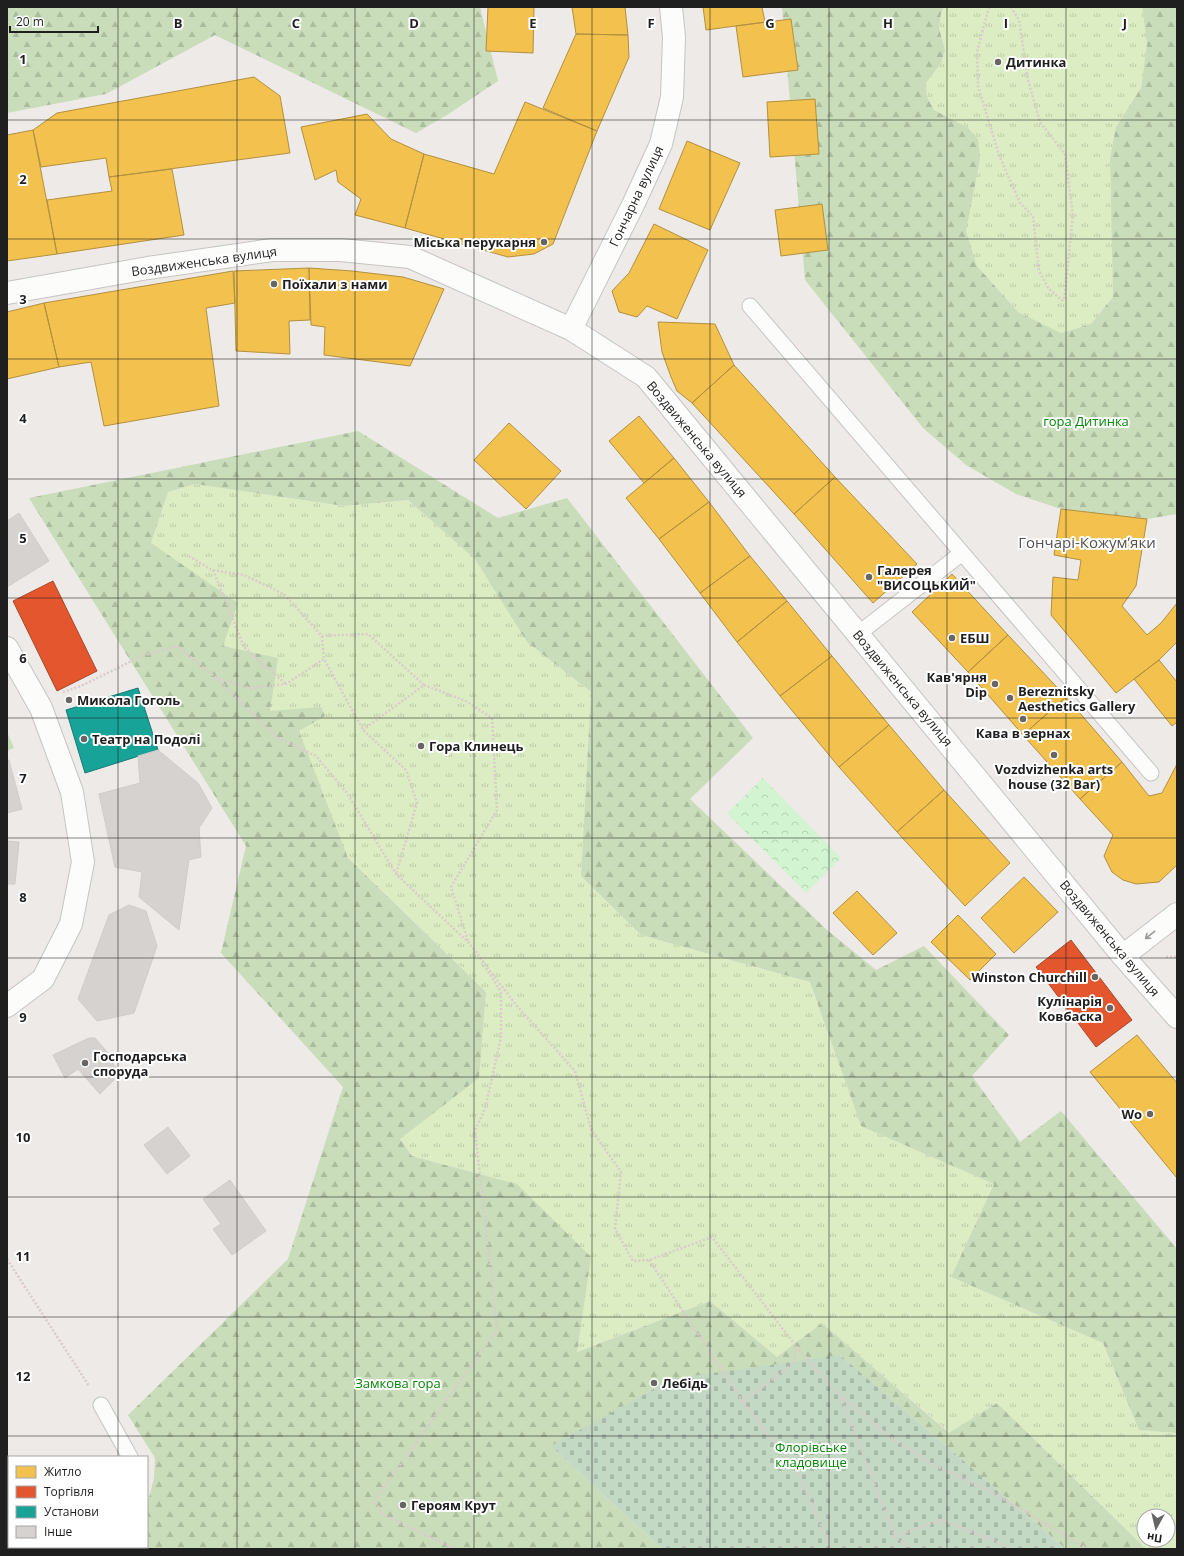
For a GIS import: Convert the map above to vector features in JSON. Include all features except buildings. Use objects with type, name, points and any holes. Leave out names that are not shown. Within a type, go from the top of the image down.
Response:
[{"type":"street","name":"Гончарна вулиця","points":[[571,329],[633,205],[661,144],[672,97],[674,37],[671,7]]},
{"type":"street","name":"Воздвиженська вулиця","points":[[7,293],[148,268],[272,250],[341,250],[410,258],[571,329],[646,377],[1123,956],[1177,1017]]},
{"type":"street","points":[[7,648],[41,708],[72,792],[83,862],[71,924],[43,979],[7,1006]]},
{"type":"street","points":[[1123,956],[1177,914]]},
{"type":"lane","points":[[750,306],[1151,773]]},
{"type":"lane","points":[[858,634],[962,553]]},
{"type":"lane","points":[[101,1405],[129,1456]]},
{"type":"path","points":[[989,7],[976,52],[978,86],[1002,162],[1020,203],[1033,216],[1039,271],[1049,289],[1064,302],[1073,215],[1066,154],[1040,122],[1028,80],[1019,20],[1011,7]]},
{"type":"path","points":[[189,556],[212,570],[244,575],[284,594],[322,636],[324,659],[363,730],[406,770],[417,803],[396,874]]},
{"type":"path","points":[[212,570],[244,647],[286,684]]},
{"type":"path","points":[[322,636],[368,634],[424,685],[466,701],[492,718],[497,810],[451,887],[469,943],[501,992],[501,1038],[485,1110],[475,1130],[497,1330],[374,1501],[385,1516],[455,1549]]},
{"type":"path","points":[[60,693],[81,686],[142,656],[177,646],[215,677],[276,737],[316,756],[346,793],[396,874],[469,943],[516,1005],[575,1071],[591,1129],[621,1172],[615,1229],[633,1261],[649,1260],[712,1237],[796,1346],[841,1397],[890,1436],[932,1464],[990,1491],[1088,1549]]},
{"type":"path","points":[[215,677],[250,688],[286,684],[324,659]]},
{"type":"path","points":[[363,730],[424,685]]},
{"type":"path","points":[[7,1259],[101,1405]]},
{"type":"path","points":[[649,1260],[743,1402],[798,1472],[831,1549]]},
{"type":"path","points":[[743,1402],[794,1363],[796,1346]]},
{"type":"path","points":[[841,1397],[895,1537],[912,1549]]},
{"type":"path","points":[[895,1537],[941,1520],[986,1537],[1011,1549]]},
{"type":"green space","points":[[7,7],[480,7],[498,81],[447,115],[416,133],[215,35],[106,94],[7,113]]},
{"type":"green space","name":"гора Дитинка","points":[[782,7],[944,7],[941,14],[939,28],[945,50],[941,63],[926,83],[927,97],[934,110],[967,127],[978,139],[980,159],[966,231],[977,266],[1018,312],[1061,333],[1091,324],[1113,297],[1110,158],[1116,127],[1141,88],[1147,44],[1142,7],[1177,7],[1177,514],[1147,519],[1061,509],[1016,494],[966,465],[923,428],[805,280]]},
{"type":"green space","points":[[944,7],[1142,7],[1147,44],[1141,88],[1116,127],[1110,158],[1113,297],[1091,324],[1061,333],[1018,312],[977,266],[966,231],[971,202],[967,127],[934,110],[927,97],[926,83],[941,63],[945,50],[939,28],[941,14]]},
{"type":"green space","name":"Замкова гора","points":[[358,431],[498,518],[567,498],[753,738],[690,799],[826,929],[876,970],[924,946],[1009,1035],[972,1076],[1020,1142],[1061,1111],[1177,1249],[1177,1433],[1139,1430],[1103,1343],[951,1277],[994,1184],[861,1126],[810,982],[641,935],[581,876],[591,692],[527,642],[475,559],[408,500],[344,506],[195,484],[168,492],[151,543],[238,603],[223,646],[278,658],[270,711],[321,707],[325,716],[299,731],[348,858],[486,992],[479,1078],[400,1139],[412,1156],[517,1184],[591,1257],[577,1352],[710,1301],[777,1357],[822,1323],[949,1433],[997,1403],[1136,1539],[1136,1548],[1146,1549],[1066,1549],[840,1355],[551,1446],[662,1549],[114,1549],[148,1548],[148,1501],[154,1478],[155,1458],[128,1415],[288,1259],[343,1087],[221,953],[246,846],[29,498]]},
{"type":"green space","points":[[195,484],[344,506],[408,500],[475,559],[527,642],[591,692],[581,876],[641,935],[810,982],[861,1126],[994,1184],[951,1277],[1103,1343],[1139,1430],[1177,1433],[1177,1549],[1145,1548],[1176,1548],[1176,1508],[1136,1508],[1136,1539],[997,1403],[950,1433],[822,1323],[777,1357],[710,1301],[576,1352],[517,1184],[412,1156],[400,1138],[479,1078],[486,992],[348,858],[298,731],[324,716],[270,711],[151,543],[168,492]]},
{"type":"green space","points":[[7,732],[14,748],[7,751]]},
{"type":"green space","points":[[763,778],[841,858],[806,893],[727,813]]},
{"type":"green space","name":"Флорівське кладовище","points":[[840,1355],[1066,1549],[662,1549],[551,1446],[672,1379]]},
{"type":"place","name":"Дитинка","points":[[998,62]]},
{"type":"place","name":"Міська перукарня","points":[[544,242]]},
{"type":"place","name":"Поїхали з нами","points":[[274,284]]},
{"type":"place","name":"Галерея \"ВИСОЦЬКИЙ\"","points":[[869,577]]},
{"type":"place","name":"ЕБШ","points":[[952,638]]},
{"type":"place","name":"Кав'ярня Dip","points":[[995,684]]},
{"type":"place","name":"Bereznitsky Aesthetics Gallery","points":[[1010,698]]},
{"type":"place","name":"Микола Гоголь","points":[[69,700]]},
{"type":"place","name":"Кава в зернах","points":[[1023,719]]},
{"type":"place","name":"Театр на Подолі","points":[[84,739]]},
{"type":"place","name":"Гора Клинець","points":[[421,746]]},
{"type":"place","name":"Vozdvizhenka arts house (32 Bar)","points":[[1054,755]]},
{"type":"place","name":"Winston Churchill","points":[[1095,977]]},
{"type":"place","name":"Кулінарія Ковбаска","points":[[1110,1008]]},
{"type":"place","name":"Господарська споруда","points":[[85,1063]]},
{"type":"place","name":"Wo","points":[[1150,1114]]},
{"type":"place","name":"Лебідь","points":[[654,1383]]},
{"type":"place","name":"Героям Крут","points":[[403,1505]]},
{"type":"district","name":"Гончарі-Кожумʼяки","points":[[1087,543]]}]
